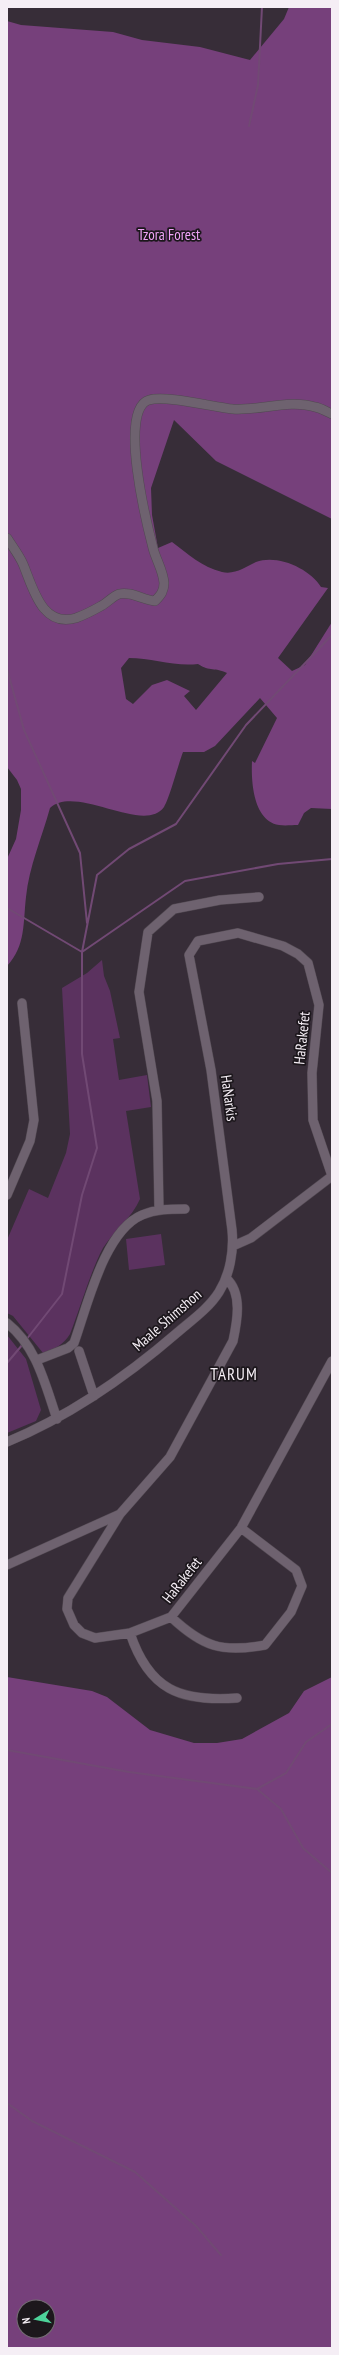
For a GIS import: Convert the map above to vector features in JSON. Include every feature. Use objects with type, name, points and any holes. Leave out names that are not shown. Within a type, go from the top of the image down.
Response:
[{"type":"street","points":[[7,538],[22,562],[42,607],[52,617],[64,621],[77,617],[101,606],[118,594],[129,594],[145,600],[155,600],[162,594],[164,584],[161,569],[153,550],[139,488],[135,433],[136,416],[142,404],[148,400],[162,399],[235,409],[297,405],[314,406],[332,414]]},
{"type":"street","points":[[159,1209],[157,1101],[139,992],[148,932],[174,909],[220,900],[259,897]]},
{"type":"street","name":"HaRakefet","points":[[189,955],[198,941],[238,933],[283,946],[298,954],[308,964],[319,1005],[312,1073],[313,1120],[332,1176]]},
{"type":"street","name":"HaNarkis","points":[[189,955],[211,1070],[229,1194],[233,1246]]},
{"type":"street","points":[[7,1195],[30,1141],[34,1120],[22,1003]]},
{"type":"street","points":[[233,1246],[251,1238],[332,1176]]},
{"type":"street","points":[[37,1360],[68,1348],[74,1343],[101,1268],[117,1237],[141,1216],[159,1209],[185,1209]]},
{"type":"street","name":"Maale Shimshon","points":[[7,1442],[57,1419],[94,1396],[167,1341],[204,1309],[218,1293],[226,1278],[233,1246]]},
{"type":"street","points":[[7,1565],[120,1514],[170,1457],[233,1341],[237,1319],[236,1298],[230,1281],[226,1278]]},
{"type":"street","points":[[7,1323],[23,1340],[37,1360],[57,1419]]},
{"type":"street","points":[[79,1351],[94,1396]]},
{"type":"street","name":"HaRakefet","points":[[120,1514],[68,1598],[67,1609],[74,1625],[82,1633],[95,1638],[130,1633],[171,1617],[241,1528],[332,1361]]},
{"type":"street","points":[[171,1617],[191,1635],[212,1646],[242,1649],[265,1645],[291,1612],[302,1586],[296,1570],[241,1528]]},
{"type":"street","points":[[130,1633],[138,1656],[156,1680],[182,1694],[196,1698],[212,1700],[237,1698]]},
{"type":"shaded area","points":[[102,960],[104,976],[110,991],[120,1038],[113,1039],[119,1080],[147,1075],[151,1107],[126,1111],[140,1199],[137,1206],[128,1218],[103,1248],[90,1278],[70,1334],[58,1346],[43,1353],[13,1316],[7,1313],[7,1240],[29,1189],[48,1198],[66,1153],[70,1134],[62,988],[87,973]]},
{"type":"shaded area","points":[[161,1234],[165,1265],[129,1270],[126,1239]]},
{"type":"shaded area","points":[[7,1335],[26,1359],[41,1410],[36,1421],[7,1433]]},
{"type":"green space","name":"Tzora Forest","points":[[289,7],[332,7],[332,519],[216,461],[174,420],[151,488],[152,515],[158,548],[172,542],[208,567],[227,573],[265,560],[283,562],[301,569],[316,580],[321,587],[328,588],[278,658],[292,671],[305,665],[332,622],[332,809],[311,808],[304,813],[298,825],[279,825],[270,822],[264,816],[255,799],[252,779],[252,761],[255,763],[277,718],[260,698],[215,746],[204,752],[183,752],[164,807],[154,814],[141,816],[76,802],[62,802],[50,808],[30,875],[21,942],[18,950],[7,966],[7,859],[16,839],[21,810],[21,789],[17,780],[7,767],[7,21],[21,25],[113,32],[142,40],[200,47],[250,60],[284,19]],"holes":[[[129,658],[189,665],[198,664],[206,668],[227,673],[196,710],[184,696],[190,691],[167,680],[152,685],[133,704],[126,699],[121,668]]]},
{"type":"green space","points":[[7,1677],[92,1691],[107,1697],[150,1730],[194,1743],[217,1743],[242,1739],[289,1713],[304,1691],[332,1677],[332,2348],[7,2348]]},
{"type":"waterway","points":[[249,126],[258,85],[262,7]]},
{"type":"waterway","points":[[26,1340],[62,1294],[82,1195],[97,1148],[82,1054],[82,952],[97,875],[129,849],[176,824],[246,725],[332,635]]},
{"type":"waterway","points":[[7,669],[24,730],[80,853],[87,923]]},
{"type":"waterway","points":[[7,908],[82,952],[185,881],[278,864],[332,859]]},
{"type":"waterway","points":[[7,1363],[23,1344]]},
{"type":"waterway","points":[[7,1750],[129,1772],[257,1789],[286,1773],[306,1742],[332,1724]]},
{"type":"waterway","points":[[257,1789],[281,1809],[303,1848],[332,1873]]},
{"type":"waterway","points":[[7,2103],[32,2121],[135,2172],[196,2226],[221,2255]]},
{"type":"district","name":"TARUM","points":[[234,1374]]}]
